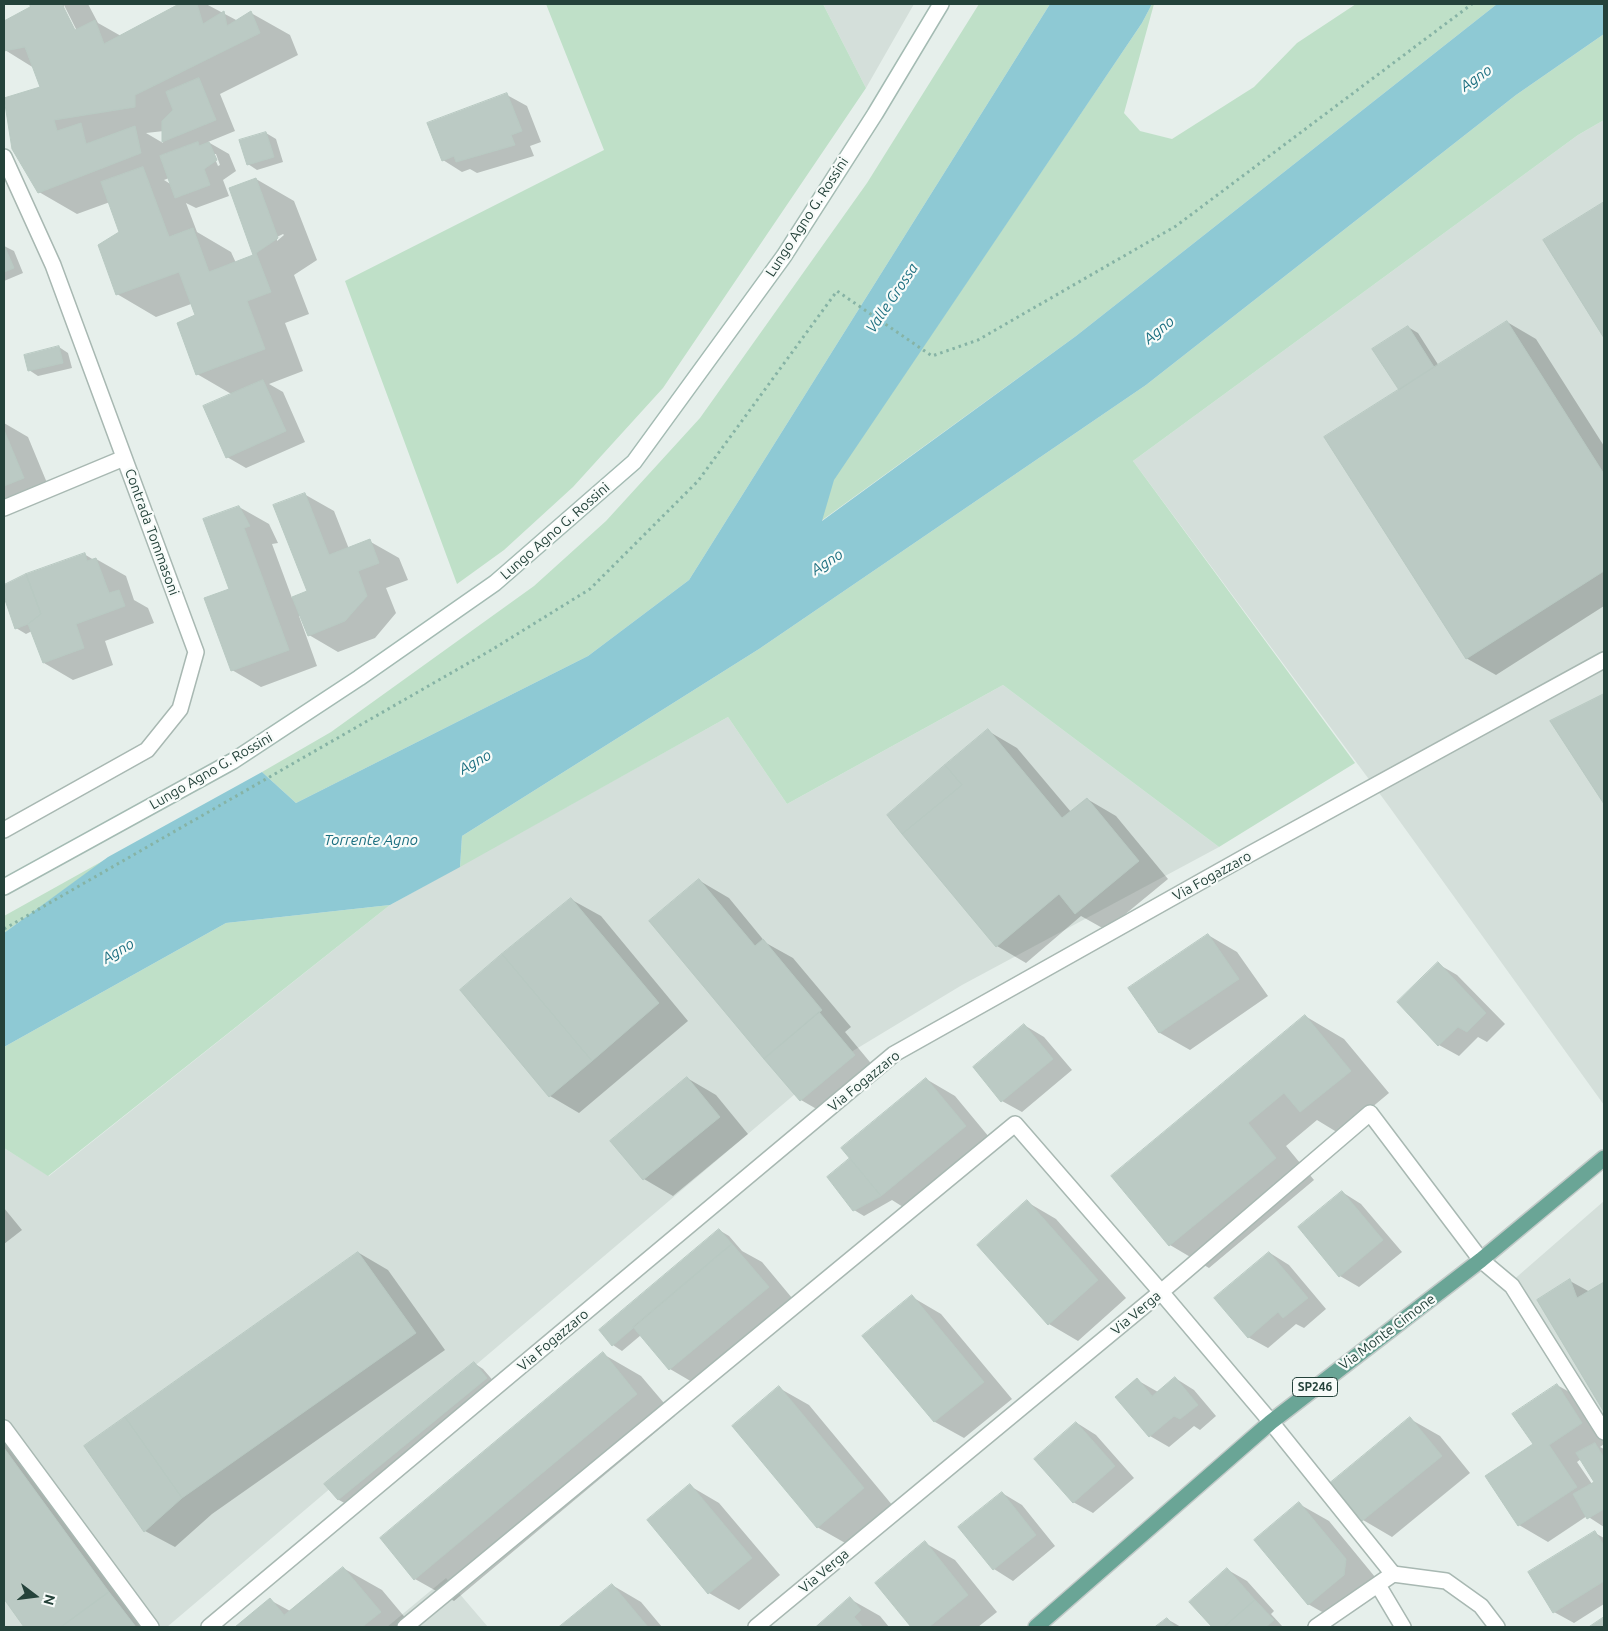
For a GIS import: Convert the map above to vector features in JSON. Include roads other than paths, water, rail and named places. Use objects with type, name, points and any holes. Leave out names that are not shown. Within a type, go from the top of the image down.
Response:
[{"type":"main road","name":"Via Monte Cimone","points":[[1036,1627],[1271,1422],[1481,1260],[1604,1158]]},
{"type":"street","name":"Lungo Agno G. Rossini","points":[[4,887],[233,761],[359,678],[496,583],[634,462],[784,256],[875,114],[941,4]]},
{"type":"street","name":"Contrada Tommasoni","points":[[4,157],[53,265],[196,652],[180,709],[147,750],[4,830]]},
{"type":"street","points":[[4,508],[124,458]]},
{"type":"street","name":"Via Fogazzaro","points":[[209,1627],[894,1054],[1250,854],[1604,660]]},
{"type":"street","name":"Via Verga","points":[[756,1627],[1161,1292],[1370,1113],[1481,1260]]},
{"type":"street","points":[[405,1627],[1015,1124],[1271,1422],[1393,1574],[1446,1581],[1481,1606],[1496,1627]]},
{"type":"street","points":[[1481,1260],[1512,1286],[1604,1432]]},
{"type":"street","points":[[4,1428],[151,1627]]},
{"type":"street","points":[[1316,1627],[1393,1574]]},
{"type":"street","points":[[1378,1585],[1403,1627]]},
{"type":"water","name":"Torrente Agno","points":[[1050,4],[1152,4],[1142,23],[834,480],[822,521],[1076,336],[1497,4],[1604,4],[1604,34],[1516,95],[1146,385],[759,649],[462,836],[460,867],[390,905],[226,923],[4,1047],[4,933],[108,857],[262,772],[296,803],[588,656],[689,580]]},
{"type":"water label","name":"Agno","points":[[1476,78]]},
{"type":"water label","name":"Valle Grossa","points":[[892,298]]},
{"type":"water label","name":"Agno","points":[[1159,330]]},
{"type":"water label","name":"Agno","points":[[827,562]]},
{"type":"water label","name":"Agno","points":[[475,762]]},
{"type":"water label","name":"Agno","points":[[118,951]]}]
